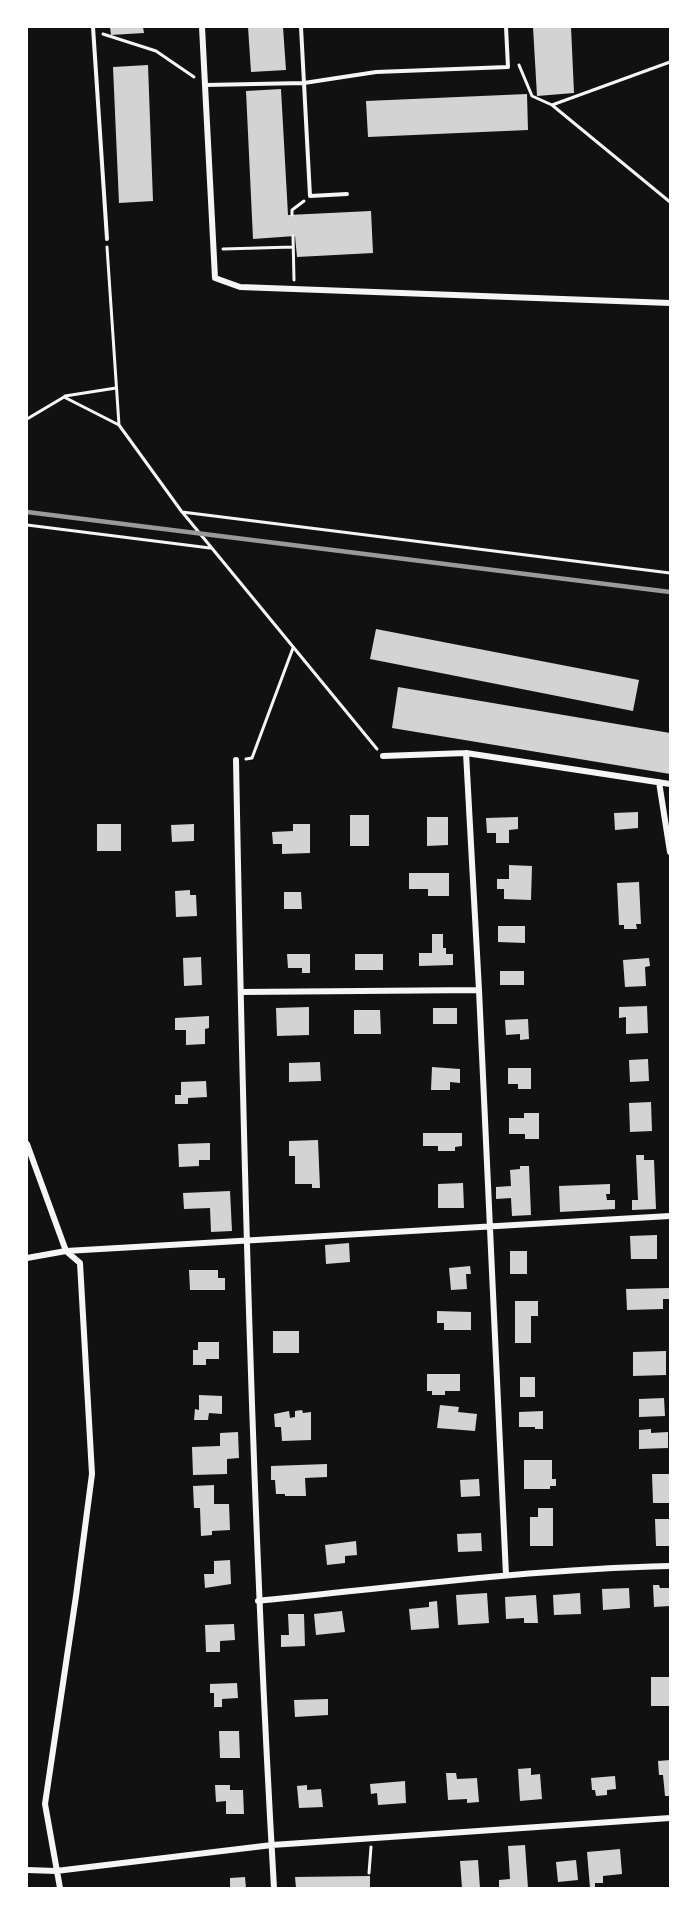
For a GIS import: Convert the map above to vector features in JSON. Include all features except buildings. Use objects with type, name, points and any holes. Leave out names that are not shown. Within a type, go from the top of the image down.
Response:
[{"type":"street","points":[[202,27],[215,279],[240,287],[670,303]]},
{"type":"street","points":[[466,753],[506,1575]]},
{"type":"street","points":[[383,756],[466,753],[670,784]]},
{"type":"street","points":[[236,760],[258,1601],[274,1888]]},
{"type":"street","points":[[659,782],[670,852]]},
{"type":"street","points":[[241,992],[479,990]]},
{"type":"street","points":[[27,1144],[66,1251],[80,1263],[92,1474],[45,1804],[60,1888]]},
{"type":"street","points":[[27,1257],[66,1251],[670,1216]]},
{"type":"street","points":[[258,1601],[506,1575],[670,1566]]},
{"type":"street","points":[[27,1870],[56,1871],[272,1845],[670,1818]]},
{"type":"lane","points":[[301,27],[310,196],[347,194]]},
{"type":"lane","points":[[205,85],[304,83],[375,72],[508,67],[506,27]]},
{"type":"lane","points":[[93,29],[106,238]]},
{"type":"path","points":[[93,29],[156,51],[205,85]]},
{"type":"path","points":[[515,56],[532,96],[552,105],[670,202]]},
{"type":"path","points":[[552,105],[670,62]]},
{"type":"path","points":[[292,215],[291,210],[310,196]]},
{"type":"path","points":[[293,236],[294,288]]},
{"type":"path","points":[[106,238],[119,425]]},
{"type":"path","points":[[213,249],[293,247]]},
{"type":"path","points":[[27,419],[64,397],[116,388]]},
{"type":"path","points":[[64,397],[119,425],[182,512],[383,756]]},
{"type":"path","points":[[182,512],[670,573]]},
{"type":"path","points":[[27,525],[211,548]]},
{"type":"path","points":[[236,760],[252,758],[293,648]]},
{"type":"path","points":[[369,1873],[372,1839]]},
{"type":"railway","points":[[27,512],[670,592]]}]
